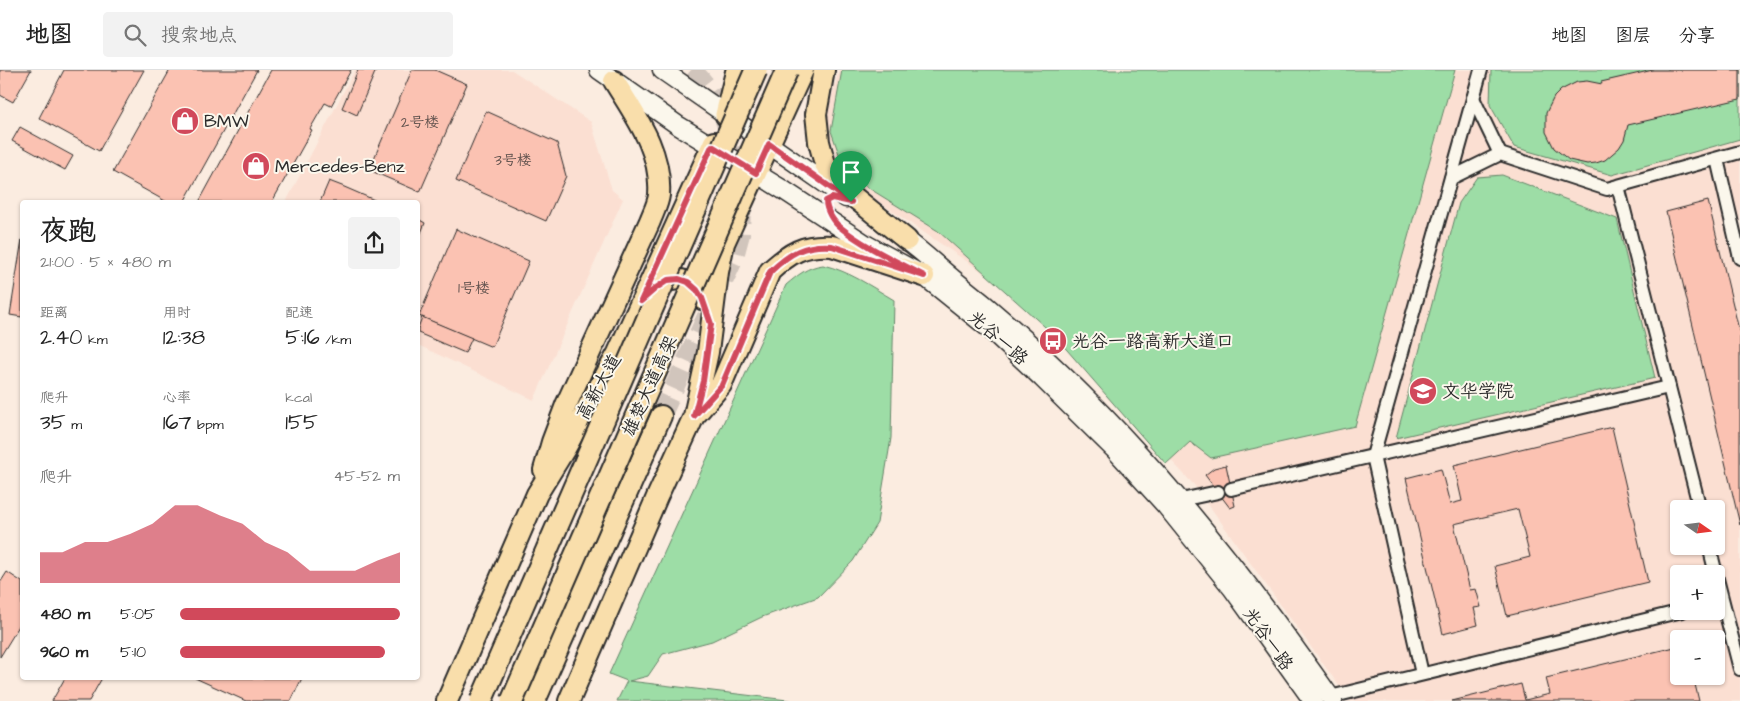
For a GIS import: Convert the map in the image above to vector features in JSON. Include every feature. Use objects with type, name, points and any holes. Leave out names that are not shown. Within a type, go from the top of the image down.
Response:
[{"type":"highway","points":[[726,115],[737,70]]},
{"type":"highway","name":"雄楚大道高架","points":[[481,701],[756,70]]},
{"type":"highway","name":"雄楚大道高架","points":[[512,701],[787,70]]},
{"type":"main road","name":"光谷一路","points":[[662,70],[907,240],[992,310],[1070,381],[1132,444],[1181,500],[1246,581],[1325,700]]},
{"type":"main road","name":"高新大道","points":[[447,701],[537,494],[566,447],[618,353],[746,70]]},
{"type":"main road","points":[[568,701],[694,416],[703,381],[718,272],[724,243],[803,70]]},
{"type":"main road","points":[[824,70],[816,114],[819,142],[825,164],[839,185],[907,240]]},
{"type":"main road","name":"光谷一路","points":[[607,76],[678,126],[756,173],[867,245],[924,276],[999,337],[1115,450],[1166,506],[1325,700]]},
{"type":"main road","points":[[537,494],[552,442],[566,405],[650,221],[659,197],[658,176],[649,139],[607,76]]},
{"type":"main road","points":[[839,226],[826,208],[826,201],[832,198],[851,202]]},
{"type":"main road","points":[[694,416],[722,385],[770,272],[779,262],[799,250],[816,245],[832,246],[924,276]]},
{"type":"main road","points":[[641,301],[668,280],[679,279],[688,282],[697,290],[702,298],[711,324]]},
{"type":"main road","points":[[535,701],[661,416]]},
{"type":"street","points":[[1422,674],[1373,456],[1481,70]]},
{"type":"street","points":[[1473,98],[1500,154]]},
{"type":"street","points":[[1450,178],[1500,154],[1607,189],[1740,152]]},
{"type":"street","points":[[1717,159],[1740,258]]},
{"type":"street","points":[[1618,186],[1698,500]]},
{"type":"street","points":[[1231,489],[1669,387]]},
{"type":"street","points":[[1181,500],[1218,492]]},
{"type":"street","points":[[1325,700],[1422,674],[1670,614]]},
{"type":"street","points":[[1725,619],[1740,669]]},
{"type":"shaded area","points":[[355,70],[512,70],[591,122],[612,190],[623,199],[534,400],[420,346],[420,200],[287,200]]},
{"type":"shaded area","name":"文华学院","points":[[839,70],[1740,70],[1740,701],[1350,701],[1195,486],[1018,296],[845,179],[825,121]]},
{"type":"green space","points":[[842,70],[1455,70],[1355,426],[1211,458],[1190,442],[1166,464],[1054,335],[938,231],[846,174],[831,131]]},
{"type":"green space","points":[[1491,70],[1740,70],[1740,139],[1612,175],[1514,147],[1490,105]]},
{"type":"green space","points":[[1502,175],[1617,219],[1655,378],[1396,438],[1459,203],[1477,177]]},
{"type":"green space","points":[[823,265],[851,275],[894,300],[891,438],[877,523],[853,561],[818,597],[762,617],[712,641],[663,654],[648,676],[629,681],[796,701],[617,701],[627,681],[609,674],[786,285],[807,270]]},
{"type":"building","points":[[0,70],[31,70],[13,102],[0,95]]},
{"type":"building","points":[[64,70],[144,70],[99,151],[39,118]]},
{"type":"building","name":"BMW","points":[[170,70],[257,70],[185,200],[163,200],[113,172]]},
{"type":"building","name":"Mercedes-Benz","points":[[271,70],[351,70],[331,106],[325,103],[273,200],[200,200]]},
{"type":"building","points":[[358,70],[376,70],[357,115],[342,108]]},
{"type":"building","points":[[412,70],[435,70],[467,84],[420,192],[369,170]]},
{"type":"building","points":[[1653,70],[1740,70],[1740,99],[1628,125],[1624,140],[1619,148],[1605,160],[1596,163],[1587,164],[1569,160],[1554,148],[1546,132],[1546,113],[1554,97],[1561,90],[1577,82],[1587,81],[1602,84],[1601,82]]},
{"type":"building","points":[[486,111],[557,143],[566,176],[546,221],[456,181]]},
{"type":"building","points":[[20,127],[73,156],[65,170],[12,141]]},
{"type":"building","points":[[329,181],[374,200],[321,200]]},
{"type":"building","points":[[1708,201],[1740,334],[1740,525],[1666,212]]},
{"type":"building","points":[[420,220],[425,223],[420,235]]},
{"type":"building","points":[[456,229],[529,261],[492,347],[420,316]]},
{"type":"building","points":[[20,252],[20,317],[10,315]]},
{"type":"building","points":[[422,317],[472,338],[465,353],[420,334]]},
{"type":"building","points":[[1612,427],[1648,582],[1507,616],[1495,566],[1530,557],[1518,509],[1454,524],[1470,590],[1476,589],[1481,607],[1474,608],[1478,625],[1443,634],[1406,478],[1441,469],[1450,504],[1462,501],[1454,465]]},
{"type":"building","points":[[1226,465],[1235,506],[1230,508],[1205,475],[1214,468]]},
{"type":"building","points":[[7,572],[20,581],[20,624],[0,657],[0,583]]},
{"type":"building","points":[[1670,648],[1670,685],[1695,685],[1699,701],[1452,701],[1521,684],[1525,700],[1550,694],[1546,678]]},
{"type":"building","points":[[64,680],[101,680],[89,701],[52,701]]},
{"type":"building","points":[[199,680],[301,680],[291,701],[246,701]]},
{"type":"tunnel","points":[[691,70],[711,92],[718,105],[730,133],[742,176]]},
{"type":"tunnel","points":[[661,416],[733,260],[740,234],[741,205]]},
{"type":"place","name":"BMW","points":[[185,121]]},
{"type":"place","name":"Mercedes-Benz","points":[[256,166]]},
{"type":"place","name":"光谷一路高新大道口","points":[[1053,341]]},
{"type":"place","name":"文华学院","points":[[1423,391]]},
{"type":"route","points":[[769,144],[851,202],[832,198],[826,201],[826,208],[839,226],[867,245],[924,276],[832,246],[816,245],[799,250],[779,262],[770,272],[761,290],[722,385],[694,416],[703,381],[711,324],[702,298],[697,290],[688,282],[679,279],[668,280],[641,301],[712,146],[756,173],[769,144]]}]
